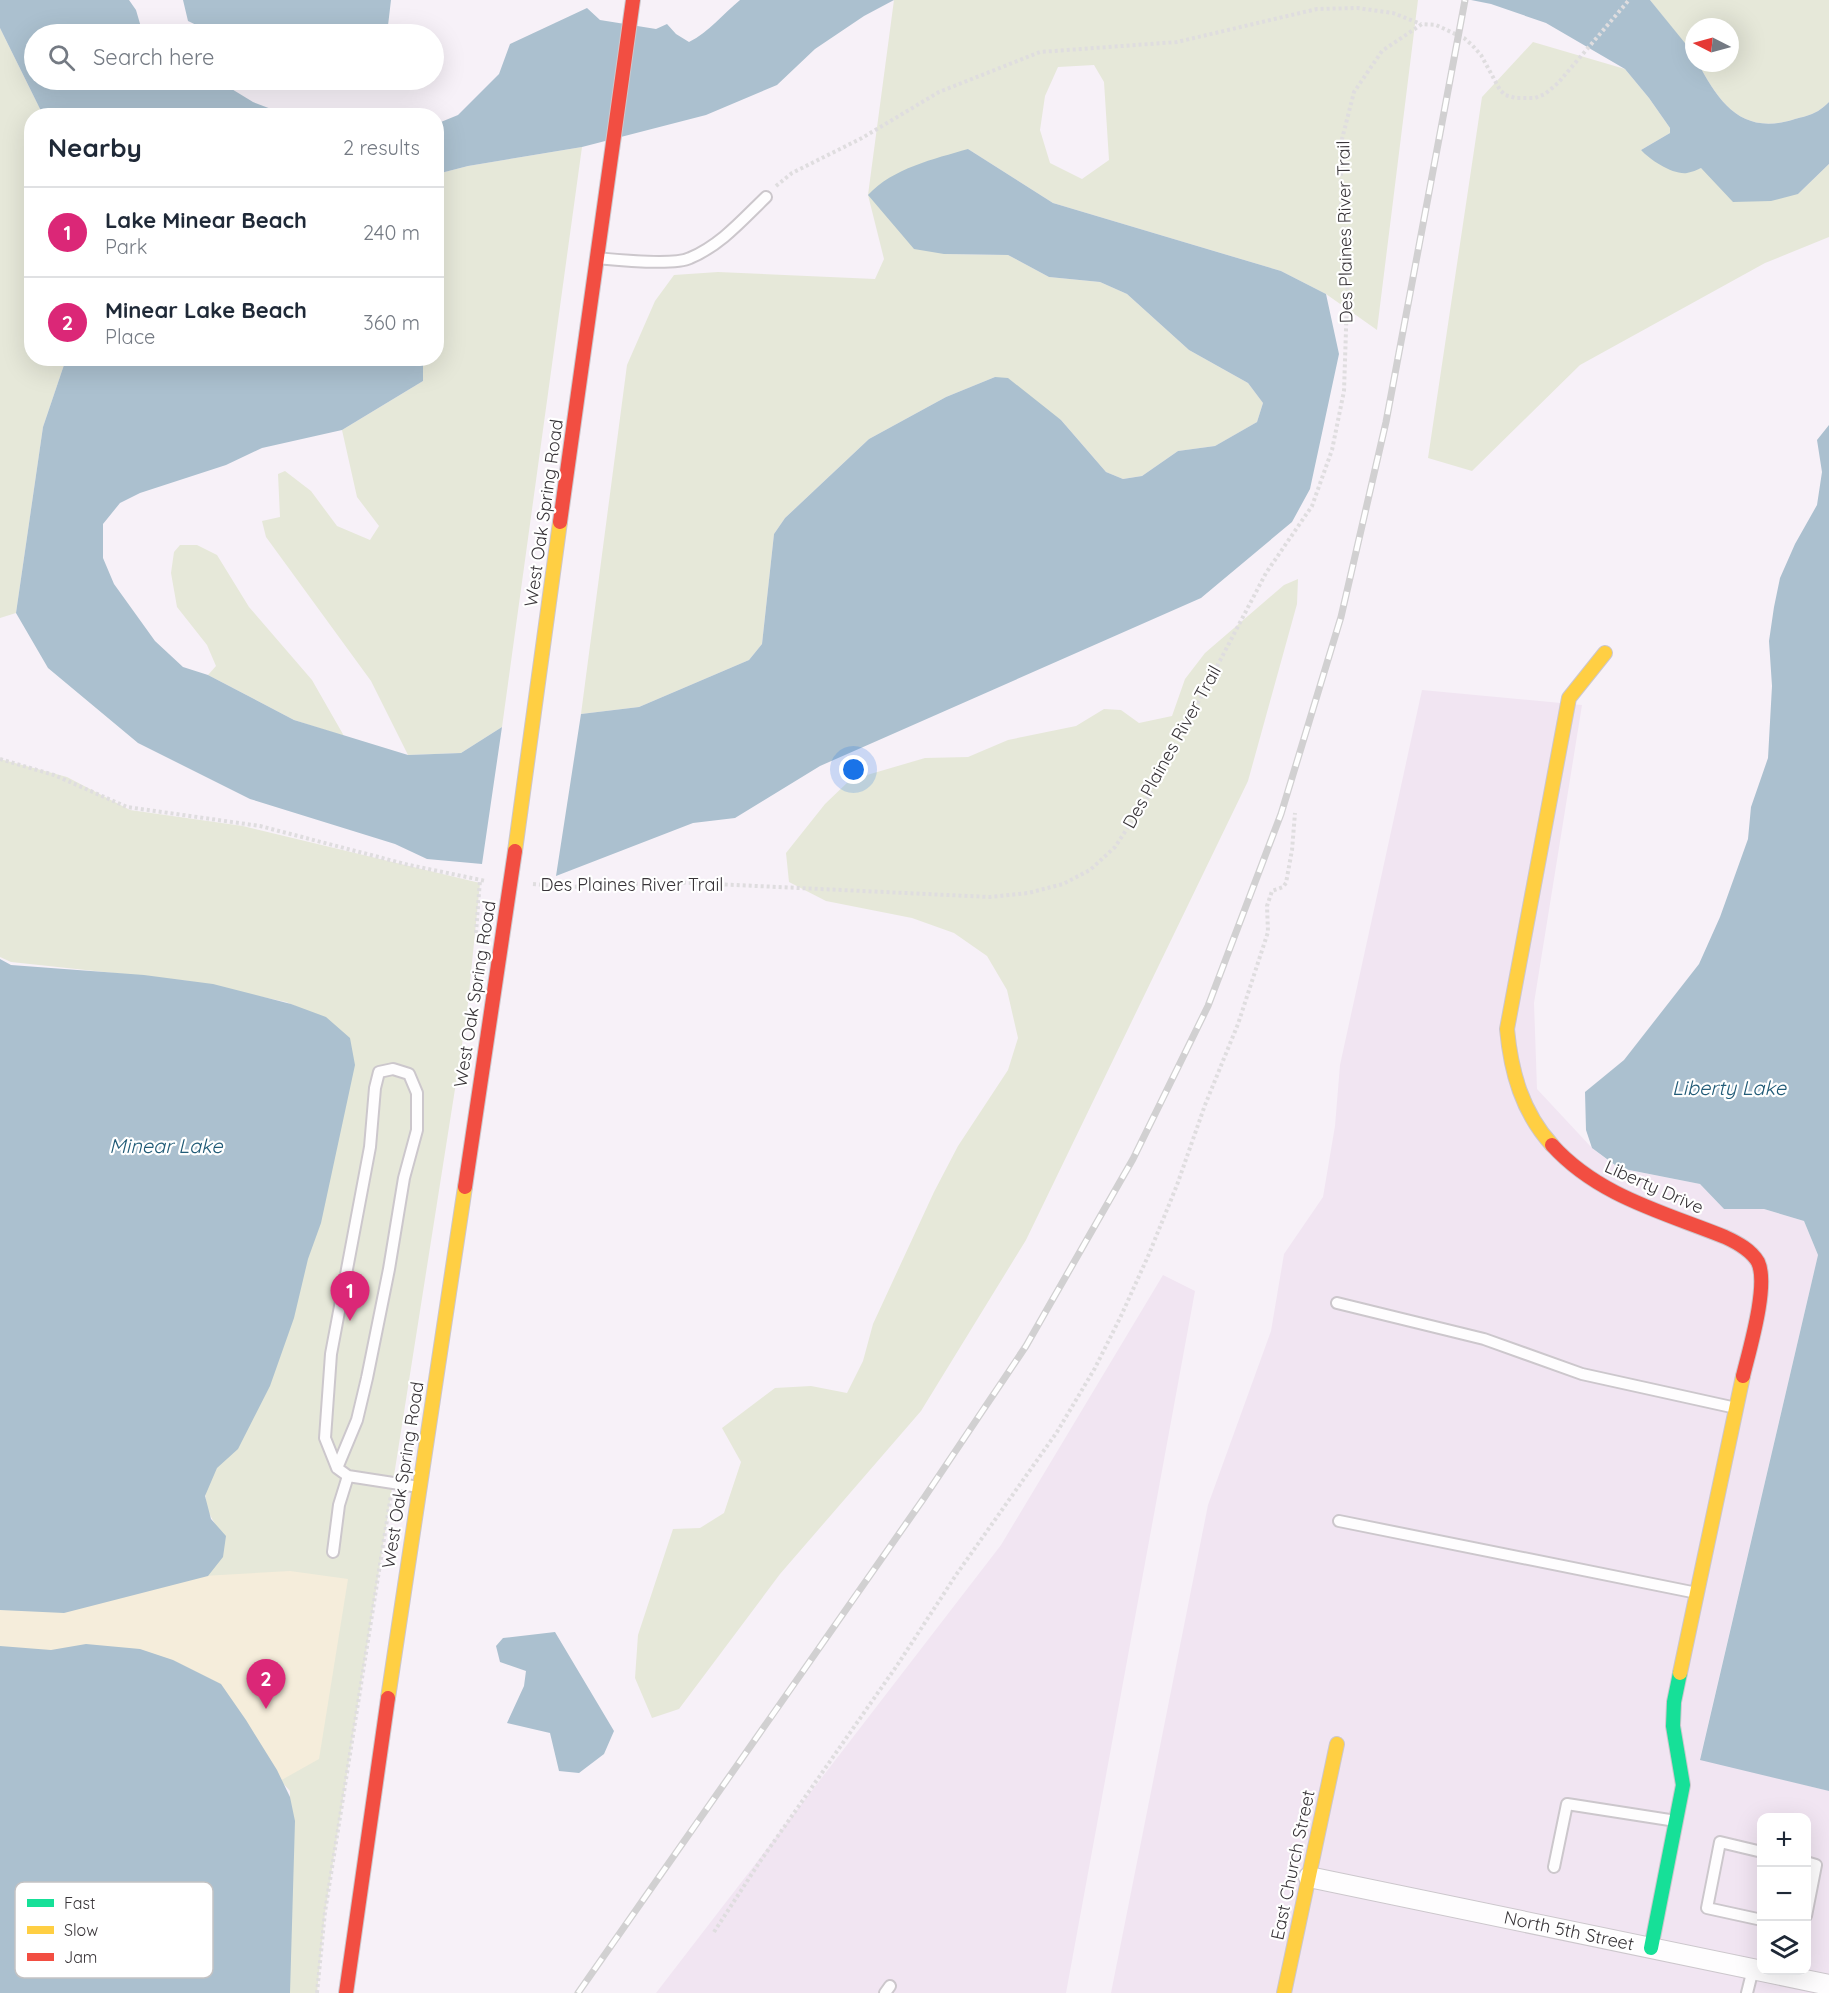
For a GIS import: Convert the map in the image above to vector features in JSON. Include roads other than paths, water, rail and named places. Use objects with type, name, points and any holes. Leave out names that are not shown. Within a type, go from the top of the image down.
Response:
[{"type":"street","name":"West Oak Spring Road","points":[[346,1993],[510,884],[633,0]]},
{"type":"street","name":"Liberty Drive","points":[[1605,652],[1569,698],[1507,1029],[1509,1060],[1520,1095],[1536,1126],[1556,1152],[1585,1175],[1614,1193],[1738,1243],[1757,1260],[1762,1277],[1761,1292],[1674,1702],[1673,1726],[1683,1785],[1651,1948]]},
{"type":"street","name":"East Church Street","points":[[1284,1993],[1337,1744]]},
{"type":"street","name":"North 5th Street","points":[[1309,1876],[1757,1969]]},
{"type":"street","name":"North 5th Street","points":[[1797,1975],[1822,1987]]},
{"type":"lane","points":[[597,258],[625,261],[688,260],[720,241],[766,196]]},
{"type":"lane","points":[[337,1468],[357,1420],[389,1269],[404,1178],[417,1130],[417,1093],[409,1074],[393,1069],[379,1072],[375,1088],[370,1147],[331,1354],[326,1438],[337,1468],[348,1476],[420,1488]]},
{"type":"lane","points":[[1337,1303],[1484,1339],[1582,1374],[1736,1408]]},
{"type":"lane","points":[[333,1552],[339,1505],[348,1476]]},
{"type":"lane","points":[[1339,1521],[1697,1593]]},
{"type":"lane","points":[[1554,1867],[1567,1804],[1676,1821]]},
{"type":"lane","points":[[1757,1851],[1720,1842],[1707,1908],[1757,1919]]},
{"type":"lane","points":[[1811,1863],[1816,1864],[1811,1890]]},
{"type":"lane","points":[[1748,1993],[1753,1969]]},
{"type":"water","points":[[0,0],[129,0],[136,10],[140,24],[24,24],[24,77],[0,28]]},
{"type":"water","points":[[183,0],[391,0],[388,24],[194,24],[188,21]]},
{"type":"water","points":[[740,0],[894,0],[864,16],[815,49],[777,85],[706,115],[582,147],[444,172],[444,121],[458,115],[499,74],[510,44],[587,8],[600,20],[656,29],[667,24],[676,34],[689,42],[709,28]]},
{"type":"water","points":[[1471,0],[1650,0],[1685,43],[1685,72],[1703,72],[1724,102],[1745,119],[1759,123],[1792,120],[1808,116],[1829,102],[1829,164],[1798,194],[1771,201],[1733,202],[1701,168],[1687,173],[1675,172],[1656,162],[1641,150],[1670,133],[1670,128],[1625,69],[1546,23],[1491,4]]},
{"type":"water","points":[[31,90],[233,90],[269,108],[40,108]]},
{"type":"water","points":[[968,149],[1053,203],[1281,271],[1326,294],[1339,354],[1310,489],[1292,522],[1201,598],[820,766],[735,818],[693,823],[556,876],[581,714],[639,707],[749,660],[762,644],[774,534],[785,518],[869,439],[946,397],[995,377],[1008,378],[1061,420],[1106,472],[1123,479],[1142,476],[1178,451],[1215,446],[1257,422],[1263,403],[1248,383],[1189,350],[1127,294],[1100,282],[1049,277],[1008,255],[944,254],[914,249],[868,195],[902,171]]},
{"type":"water","points":[[64,366],[423,366],[423,381],[342,430],[262,448],[226,465],[140,493],[120,503],[103,524],[103,558],[114,584],[155,641],[183,667],[208,675],[294,720],[408,755],[461,753],[502,727],[482,864],[427,859],[395,844],[250,799],[138,743],[48,668],[16,613],[43,427]]},
{"type":"water","name":"Liberty Lake","points":[[1829,425],[1829,1791],[1700,1760],[1818,1255],[1804,1221],[1764,1209],[1724,1209],[1700,1184],[1619,1168],[1592,1148],[1586,1130],[1585,1092],[1624,1060],[1699,964],[1720,917],[1748,839],[1751,807],[1768,758],[1772,686],[1769,641],[1780,578],[1795,544],[1817,505],[1822,472],[1817,440]]},
{"type":"water","name":"Minear Lake","points":[[0,959],[11,965],[144,975],[213,984],[291,1004],[326,1017],[350,1038],[355,1065],[321,1223],[308,1259],[294,1318],[270,1386],[238,1449],[217,1468],[205,1496],[211,1519],[226,1536],[223,1557],[208,1576],[64,1613],[0,1610]]},
{"type":"water","points":[[555,1632],[614,1731],[604,1754],[579,1773],[559,1771],[550,1733],[507,1723],[524,1686],[526,1671],[500,1662],[496,1646],[503,1638]]},
{"type":"water","points":[[86,1644],[140,1649],[173,1660],[221,1684],[277,1770],[290,1797],[295,1821],[290,1993],[0,1993],[0,1646],[51,1650]]},
{"type":"railway","points":[[578,1993],[924,1498],[1026,1346],[1133,1159],[1208,1006],[1281,814],[1341,617],[1386,422],[1465,0]]},
{"type":"place","name":"Lake Minear Beach","points":[[350,1321]]},
{"type":"place","name":"Minear Lake Beach","points":[[266,1709]]}]
